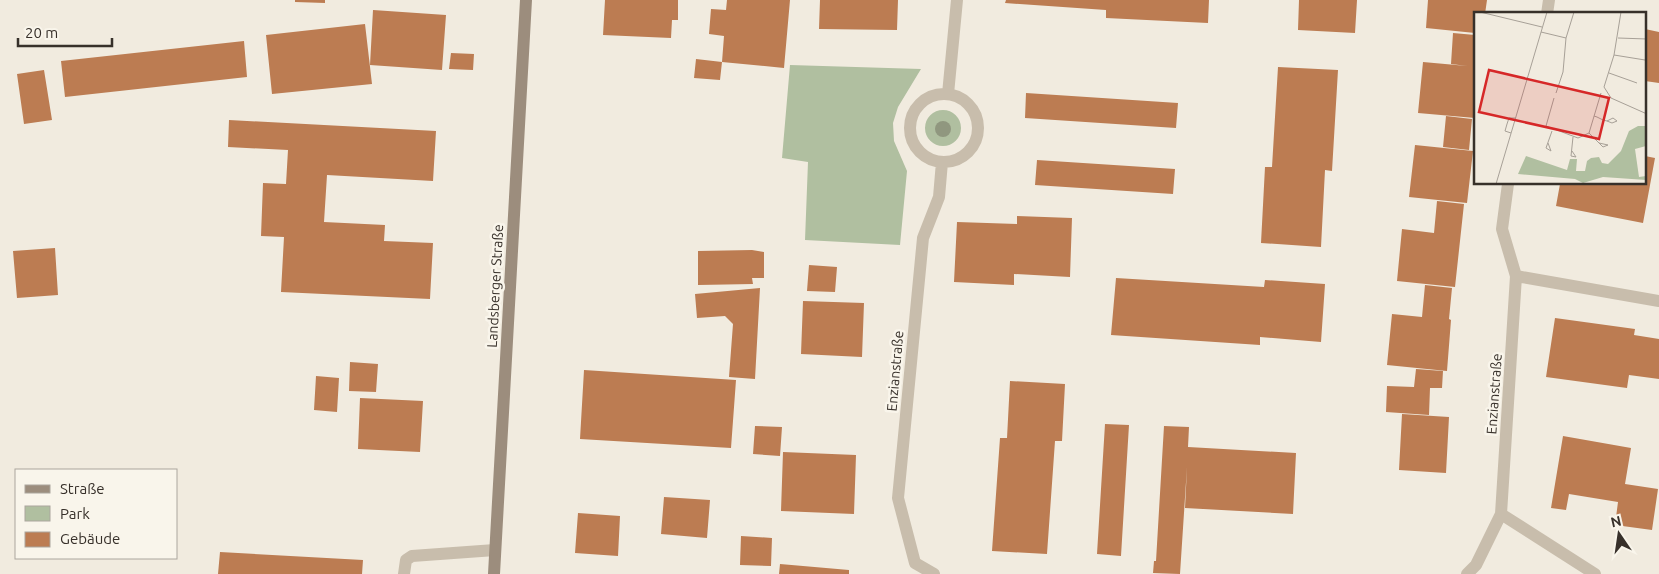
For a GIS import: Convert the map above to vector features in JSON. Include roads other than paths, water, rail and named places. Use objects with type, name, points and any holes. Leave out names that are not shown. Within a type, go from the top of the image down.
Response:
[{"type":"street","name":"Landsberger Straße","points":[[494,574],[526,0]]},
{"type":"street","points":[[948,94],[957,0]]},
{"type":"street","points":[[937,94],[948,94],[958,96],[973,110],[977,119],[978,129],[976,140],[970,149],[962,156],[942,162],[931,160],[915,146],[910,136],[910,125],[912,114],[918,105],[927,98],[937,94]]},
{"type":"street","name":"Enzianstraße","points":[[934,574],[915,562],[898,498],[923,238],[939,197],[942,162]]},
{"type":"street","name":"Enzianstraße","points":[[1467,574],[1476,565],[1501,514],[1516,276],[1502,229],[1508,185]]},
{"type":"street","points":[[1516,276],[1659,301]]},
{"type":"street","points":[[1501,514],[1594,574]]},
{"type":"street","points":[[404,574],[406,560],[412,556],[495,550]]}]
